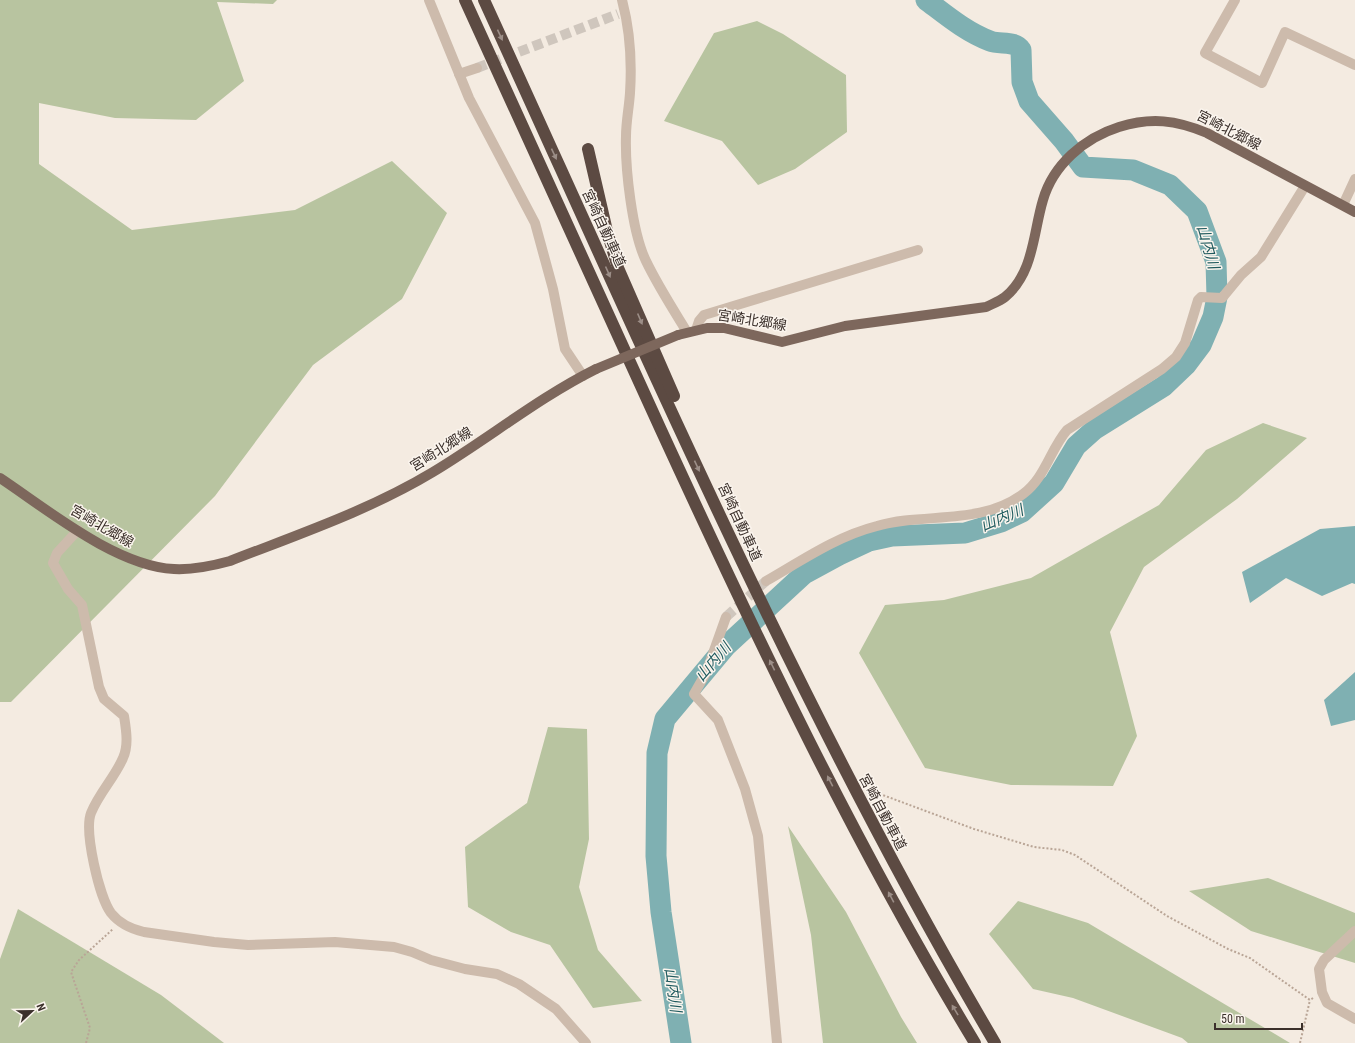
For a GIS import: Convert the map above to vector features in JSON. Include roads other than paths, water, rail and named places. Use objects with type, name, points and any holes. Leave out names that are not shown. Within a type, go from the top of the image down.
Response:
[{"type":"highway","points":[[465,0],[699,512],[774,670],[857,834],[909,930],[975,1043]]},
{"type":"highway","name":"宮崎自動車道","points":[[484,0],[688,446],[826,735],[902,882],[995,1043]]},
{"type":"highway","points":[[588,149],[607,231],[618,268],[679,408],[688,446]]},
{"type":"main road","name":"宮崎北郷線","points":[[0,478],[78,530],[120,555],[147,565],[174,569],[204,568],[230,561],[387,497],[433,472],[553,392],[596,369],[687,332],[724,328],[782,342],[845,326],[986,307],[1005,298],[1018,283],[1030,258],[1043,199],[1050,181],[1066,160],[1087,141],[1109,130],[1128,124],[1153,120],[1186,124],[1207,133],[1355,212]]},
{"type":"street","points":[[429,0],[469,98],[534,223],[553,289],[565,349],[583,376]]},
{"type":"street","points":[[622,0],[621,13],[630,48],[630,92],[626,137],[632,209],[645,260],[687,332],[704,315],[918,250]]},
{"type":"street","points":[[1235,0],[1205,53],[1262,83],[1285,32],[1355,65]]},
{"type":"street","points":[[459,74],[477,68]]},
{"type":"street","points":[[1342,205],[1355,179]]},
{"type":"street","points":[[766,581],[829,544],[876,526],[903,520],[954,518],[977,514],[1003,506],[1023,494],[1034,484],[1047,464],[1060,438],[1067,430],[1162,369],[1176,357],[1185,343],[1198,300],[1201,297],[1222,298],[1241,275],[1261,257],[1305,186]]},
{"type":"street","points":[[78,530],[57,553],[53,563],[68,588],[82,605],[89,630],[99,687],[104,699],[124,716],[126,735],[124,757],[91,814],[90,834],[95,870],[101,894],[107,907],[121,922],[133,929],[144,932],[214,942],[248,945],[335,942],[394,948],[412,952],[444,964],[497,974],[519,984],[556,1009],[586,1043]]},
{"type":"street","points":[[726,617],[706,673],[694,694],[718,720],[745,789],[758,836],[777,1043]]},
{"type":"street","points":[[1355,931],[1324,960],[1319,969],[1322,992],[1327,1003],[1355,1019]]},
{"type":"water","points":[[1355,526],[1355,584],[1352,583],[1322,596],[1286,578],[1250,603],[1242,572],[1320,529]]},
{"type":"water","points":[[1355,672],[1355,720],[1331,726],[1324,700]]},
{"type":"waterway","name":"山内川","points":[[681,1043],[661,912],[656,856],[657,753],[665,719],[726,646],[804,574],[869,541],[892,536],[965,533],[1001,522],[1022,512],[1054,483],[1076,446],[1095,429],[1164,386],[1186,365],[1201,345],[1213,317],[1217,297],[1216,262],[1197,211],[1170,185],[1133,170],[1083,167],[1064,141],[1029,101],[1022,82],[1021,50],[1015,45],[990,41],[973,33],[956,23],[926,0]]},
{"type":"tunnel","points":[[477,68],[618,14]]},
{"type":"tunnel","points":[[726,617],[766,581]]}]
